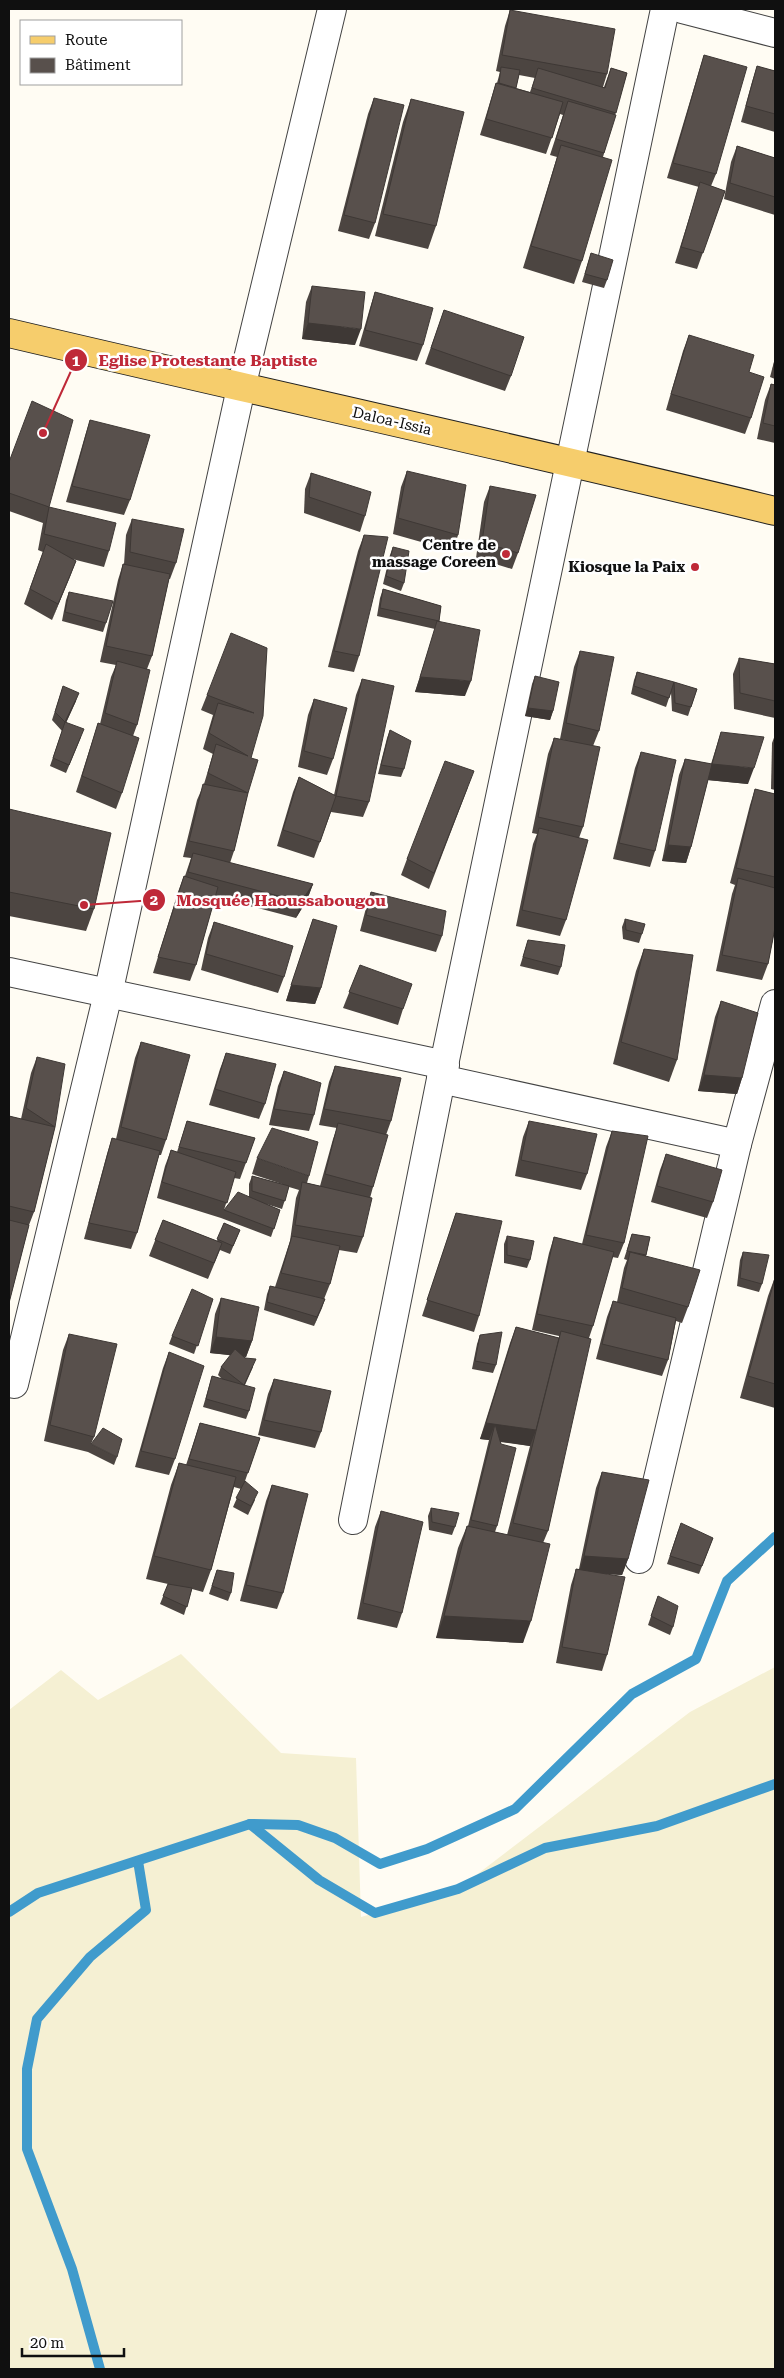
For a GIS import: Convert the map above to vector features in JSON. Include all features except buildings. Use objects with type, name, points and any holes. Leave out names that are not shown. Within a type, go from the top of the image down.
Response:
[{"type":"main road","name":"Daloa-Issia","points":[[9,333],[241,388],[571,461],[775,511]]},
{"type":"street","points":[[14,1384],[108,994],[241,388],[332,9]]},
{"type":"street","points":[[353,1520],[443,1072],[665,9]]},
{"type":"street","points":[[682,9],[775,33]]},
{"type":"street","points":[[9,972],[443,1072],[737,1144]]},
{"type":"street","points":[[639,1559],[737,1144],[775,1004]]},
{"type":"shaded area","points":[[181,1654],[281,1753],[356,1758],[361,1917],[458,1889],[690,1712],[775,1667],[775,2369],[9,2369],[9,1710],[61,1670],[98,1700]]},
{"type":"waterway","points":[[9,1912],[38,1893],[250,1824],[298,1825],[335,1838],[380,1864],[427,1849],[515,1809],[632,1694],[696,1659],[727,1581],[775,1537]]},
{"type":"waterway","points":[[250,1824],[319,1880],[375,1913],[458,1889],[545,1848],[657,1826],[775,1784]]},
{"type":"waterway","points":[[100,2369],[72,2269],[27,2149],[27,2069],[37,2019],[90,1957],[146,1910],[138,1861]]},
{"type":"place","name":"Eglise Protestante Baptiste","points":[[43,433]]},
{"type":"place","name":"Centre de massage Coreen","points":[[506,554]]},
{"type":"place","name":"Kiosque la Paix","points":[[695,567]]},
{"type":"place","name":"Mosquée Haoussabougou","points":[[84,905]]}]
